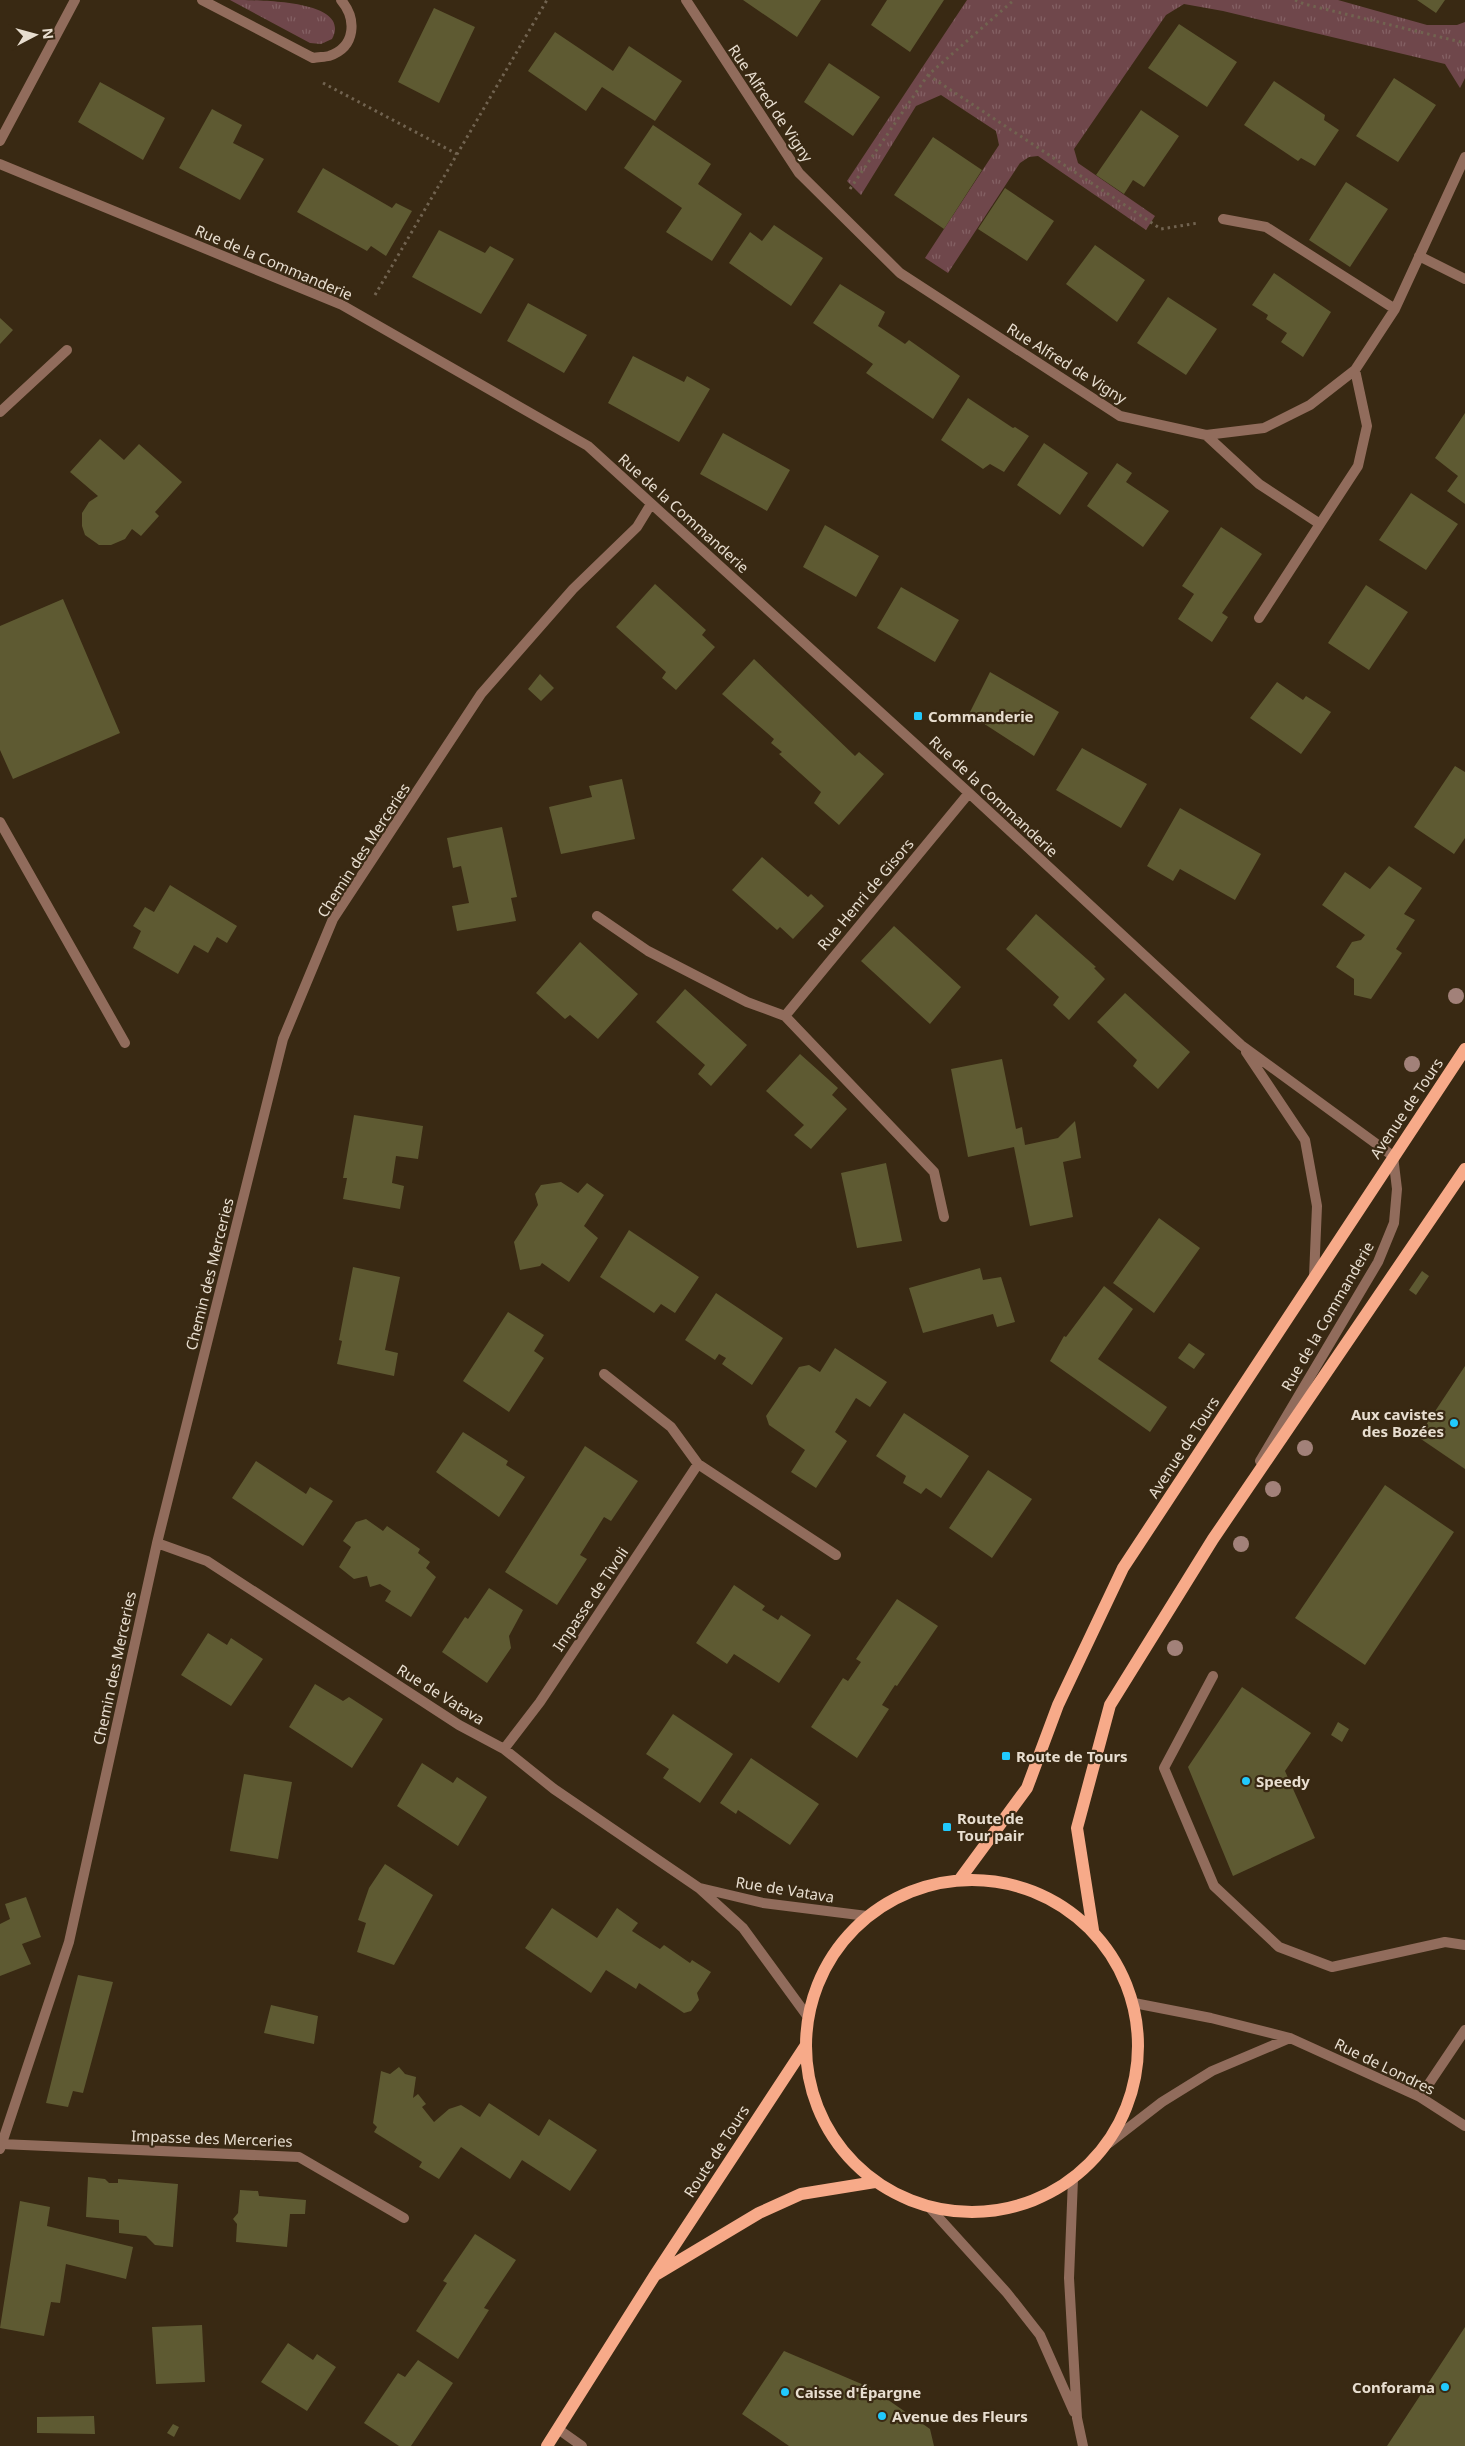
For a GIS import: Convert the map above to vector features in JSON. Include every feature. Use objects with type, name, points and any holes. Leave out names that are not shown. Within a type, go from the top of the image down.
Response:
[{"type":"main road","name":"Avenue de Tours","points":[[960,1879],[1027,1788],[1058,1705],[1123,1568],[1465,1049]]},
{"type":"main road","points":[[1093,1930],[1077,1828],[1110,1705],[1213,1539],[1465,1169]]},
{"type":"main road","points":[[960,1879],[997,1880],[1032,1890],[1066,1907],[1093,1930],[1118,1964],[1134,2003],[1139,2052],[1131,2100],[1109,2143],[1073,2180],[1029,2203],[979,2213],[929,2207],[900,2197],[874,2182],[847,2156],[826,2125],[810,2086],[806,2045],[808,2017],[819,1979],[839,1944],[867,1916],[911,1890],[960,1879]]},
{"type":"main road","name":"Route de Tours","points":[[547,2446],[655,2275],[806,2045]]},
{"type":"main road","name":"Route de Tours","points":[[655,2275],[759,2213],[801,2194],[874,2182]]},
{"type":"street","points":[[0,141],[75,0]]},
{"type":"street","points":[[202,0],[313,58],[330,56],[346,44],[353,28],[348,8],[341,0]]},
{"type":"street","name":"Rue Alfred de Vigny","points":[[691,3],[799,173],[900,273],[1120,416],[1206,435],[1264,428],[1310,406],[1356,370],[1395,309],[1465,157]]},
{"type":"street","name":"Rue de la Commanderie","points":[[0,164],[342,305],[588,446],[969,793],[1241,1045],[1393,1156],[1397,1189],[1394,1223],[1378,1262],[1213,1539]]},
{"type":"street","points":[[1222,219],[1266,227],[1395,309]]},
{"type":"street","points":[[1419,256],[1465,279]]},
{"type":"street","points":[[0,412],[67,350]]},
{"type":"street","points":[[1259,618],[1358,466],[1367,426],[1356,370]]},
{"type":"street","points":[[1206,435],[1259,484],[1320,524]]},
{"type":"street","name":"Chemin des Merceries","points":[[1,2146],[69,1942],[157,1544],[283,1039],[333,919],[481,694],[573,588],[637,527],[651,504]]},
{"type":"street","name":"Rue Henri de Gisors","points":[[785,1016],[969,793]]},
{"type":"street","points":[[0,822],[125,1043]]},
{"type":"street","points":[[597,916],[648,951],[747,1002],[785,1016],[934,1172],[944,1216]]},
{"type":"street","name":"Rue de la Commanderie","points":[[1241,1045],[1305,1140],[1317,1206],[1314,1277]]},
{"type":"street","points":[[604,1374],[671,1427],[698,1464],[836,1555]]},
{"type":"street","name":"Impasse de Tivoli","points":[[504,1749],[540,1702],[698,1464]]},
{"type":"street","name":"Rue de Vatava","points":[[157,1544],[207,1561],[459,1725],[504,1749],[554,1789],[699,1888],[743,1928],[808,2017]]},
{"type":"street","points":[[1213,1676],[1164,1768],[1214,1886],[1279,1947],[1332,1967],[1445,1942],[1465,1945]]},
{"type":"street","name":"Rue de Vatava","points":[[699,1888],[763,1903],[867,1916]]},
{"type":"street","name":"Rue de Londres","points":[[1134,2003],[1211,2018],[1290,2038],[1420,2097],[1465,2126]]},
{"type":"street","points":[[1420,2097],[1465,2030]]},
{"type":"street","points":[[1109,2143],[1162,2102],[1212,2071],[1290,2038]]},
{"type":"street","name":"Impasse des Merceries","points":[[1,2146],[299,2156],[404,2218]]},
{"type":"street","points":[[1073,2180],[1069,2278],[1077,2418],[1083,2446]]},
{"type":"street","points":[[929,2207],[1007,2293],[1040,2335],[1077,2418]]},
{"type":"street","points":[[558,2429],[582,2446]]},
{"type":"path","points":[[362,317],[547,0]]},
{"type":"path","points":[[836,210],[928,75],[1014,0]]},
{"type":"path","points":[[1295,0],[1304,4],[1465,43]]},
{"type":"path","points":[[313,58],[318,81],[457,154]]},
{"type":"path","points":[[928,75],[1160,229],[1222,219]]},
{"type":"green space","points":[[230,0],[281,2],[317,10],[329,16],[335,26],[332,39],[321,44],[310,43]]},
{"type":"green space","points":[[967,0],[1338,0],[1427,25],[1457,25],[1465,22],[1465,78],[1460,88],[1445,64],[1223,11],[1184,4],[1166,15],[1074,149],[1078,163],[1155,216],[1146,230],[1038,156],[1029,157],[1020,163],[948,273],[925,258],[999,145],[996,131],[941,95],[916,106],[861,195],[847,181]]},
{"type":"building","points":[[743,0],[821,0],[797,37]]},
{"type":"building","points":[[887,0],[944,0],[910,52],[871,25]]},
{"type":"building","points":[[1417,0],[1445,0],[1436,13]]},
{"type":"building","points":[[434,8],[475,27],[439,103],[398,82]]},
{"type":"building","points":[[1179,24],[1237,62],[1207,107],[1148,68]]},
{"type":"building","points":[[555,32],[613,71],[629,46],[682,81],[655,121],[602,87],[586,111],[528,71]]},
{"type":"building","points":[[829,63],[880,97],[853,136],[804,102]]},
{"type":"building","points":[[1394,78],[1436,105],[1398,162],[1356,136]]},
{"type":"building","points":[[1274,81],[1325,115],[1324,120],[1339,130],[1315,166],[1301,158],[1298,161],[1244,125]]},
{"type":"building","points":[[100,82],[165,118],[143,160],[78,122]]},
{"type":"building","points":[[212,109],[242,125],[233,143],[264,159],[240,200],[179,168]]},
{"type":"building","points":[[1141,110],[1179,136],[1144,187],[1133,180],[1124,194],[1096,175]]},
{"type":"building","points":[[653,125],[711,164],[698,184],[742,214],[712,261],[666,232],[682,208],[624,168]]},
{"type":"building","points":[[933,137],[982,170],[944,229],[894,195]]},
{"type":"building","points":[[323,168],[392,208],[396,203],[412,211],[386,256],[371,246],[367,251],[297,212]]},
{"type":"building","points":[[1346,182],[1388,209],[1350,267],[1309,240]]},
{"type":"building","points":[[1005,188],[1054,221],[1027,261],[978,229]]},
{"type":"building","points":[[774,225],[823,258],[791,306],[729,263],[750,232],[762,241]]},
{"type":"building","points":[[439,230],[485,253],[490,246],[514,259],[481,314],[412,277]]},
{"type":"building","points":[[1095,245],[1145,280],[1117,322],[1066,284]]},
{"type":"building","points":[[1274,273],[1331,312],[1303,357],[1281,342],[1287,333],[1266,319],[1268,315],[1252,305]]},
{"type":"building","points":[[840,284],[885,312],[878,326],[905,344],[909,340],[960,376],[933,419],[866,373],[873,364],[813,323]]},
{"type":"building","points":[[1168,297],[1217,329],[1186,375],[1137,343]]},
{"type":"building","points":[[528,303],[587,335],[564,373],[507,341]]},
{"type":"building","points":[[0,318],[13,330],[0,344]]},
{"type":"building","points":[[633,356],[684,382],[687,376],[710,389],[679,442],[608,403]]},
{"type":"building","points":[[968,398],[1013,428],[1015,427],[1029,436],[1004,472],[990,464],[983,469],[941,440]]},
{"type":"building","points":[[1465,413],[1465,504],[1447,491],[1458,476],[1435,458]]},
{"type":"building","points":[[723,433],[790,470],[767,511],[700,474]]},
{"type":"building","points":[[100,439],[124,460],[139,444],[182,482],[155,512],[159,516],[141,536],[132,529],[125,539],[111,545],[99,545],[85,535],[82,526],[82,513],[89,502],[98,496],[70,472]]},
{"type":"building","points":[[1044,443],[1088,473],[1060,515],[1017,485]]},
{"type":"building","points":[[1117,463],[1132,473],[1126,482],[1169,511],[1143,547],[1087,506]]},
{"type":"building","points":[[1411,493],[1458,524],[1426,570],[1379,540]]},
{"type":"building","points":[[825,525],[879,556],[856,597],[803,567]]},
{"type":"building","points":[[1221,527],[1262,554],[1222,613],[1228,617],[1212,642],[1178,619],[1194,594],[1182,586]]},
{"type":"building","points":[[655,584],[706,630],[702,635],[715,647],[676,690],[662,678],[666,672],[616,627]]},
{"type":"building","points":[[1366,585],[1408,612],[1369,670],[1328,643]]},
{"type":"building","points":[[901,587],[959,620],[935,662],[877,628]]},
{"type":"building","points":[[63,599],[120,733],[13,779],[0,750],[0,626]]},
{"type":"building","points":[[754,659],[855,756],[859,752],[884,774],[839,825],[814,803],[821,792],[779,754],[782,752],[771,743],[774,739],[722,694]]},
{"type":"building","points":[[990,672],[1059,712],[1034,756],[969,714]]},
{"type":"building","points":[[540,674],[554,688],[541,701],[528,689]]},
{"type":"building","points":[[1277,682],[1303,700],[1306,696],[1331,712],[1301,754],[1250,718]]},
{"type":"building","points":[[1082,748],[1147,784],[1121,828],[1056,790]]},
{"type":"building","points":[[1455,766],[1465,772],[1465,838],[1454,854],[1414,827]]},
{"type":"building","points":[[622,779],[635,839],[561,854],[549,807],[592,797],[589,786]]},
{"type":"building","points":[[1180,808],[1261,854],[1235,900],[1180,869],[1173,881],[1147,866]]},
{"type":"building","points":[[502,827],[517,897],[511,898],[516,921],[457,931],[452,906],[469,903],[461,866],[453,868],[447,838]]},
{"type":"building","points":[[762,857],[808,897],[811,894],[824,906],[793,939],[780,927],[777,930],[732,890]]},
{"type":"building","points":[[1389,866],[1422,888],[1404,914],[1415,920],[1396,949],[1402,953],[1371,999],[1354,995],[1354,979],[1336,967],[1352,942],[1361,940],[1365,935],[1322,905],[1345,872],[1370,889]]},
{"type":"building","points":[[170,885],[237,926],[227,943],[217,937],[208,953],[194,945],[178,974],[133,948],[141,931],[133,926],[145,907],[154,912]]},
{"type":"building","points":[[1036,914],[1096,967],[1094,968],[1105,979],[1069,1020],[1053,1005],[1059,997],[1006,949]]},
{"type":"building","points":[[894,926],[961,987],[930,1024],[861,961]]},
{"type":"building","points":[[580,942],[638,994],[598,1039],[570,1015],[565,1019],[536,993]]},
{"type":"building","points":[[685,989],[747,1045],[711,1086],[698,1074],[705,1065],[656,1022]]},
{"type":"building","points":[[1125,993],[1190,1052],[1158,1089],[1133,1066],[1137,1060],[1097,1022]]},
{"type":"building","points":[[800,1054],[838,1088],[832,1095],[847,1109],[811,1149],[794,1135],[804,1125],[766,1091]]},
{"type":"building","points":[[1002,1059],[1016,1129],[1022,1127],[1025,1145],[1058,1138],[1075,1121],[1081,1158],[1063,1162],[1073,1217],[1030,1226],[1014,1147],[968,1157],[951,1069]]},
{"type":"building","points":[[354,1115],[423,1126],[418,1159],[396,1156],[392,1183],[404,1186],[400,1209],[343,1199],[347,1178],[343,1178]]},
{"type":"building","points":[[886,1163],[902,1241],[857,1248],[841,1173]]},
{"type":"building","points":[[561,1182],[578,1193],[587,1183],[604,1195],[584,1226],[598,1238],[569,1282],[542,1263],[540,1266],[520,1270],[514,1242],[538,1205],[535,1194],[541,1185]]},
{"type":"building","points":[[1159,1218],[1200,1248],[1154,1313],[1113,1283]]},
{"type":"building","points":[[629,1230],[699,1277],[675,1313],[661,1304],[654,1313],[600,1277]]},
{"type":"building","points":[[353,1267],[400,1277],[385,1350],[398,1353],[394,1376],[337,1364],[342,1341],[339,1340]]},
{"type":"building","points":[[980,1268],[983,1280],[1001,1277],[1015,1322],[997,1327],[993,1314],[923,1333],[909,1288]]},
{"type":"building","points":[[1422,1271],[1429,1276],[1416,1295],[1409,1290]]},
{"type":"building","points":[[1104,1286],[1133,1309],[1098,1359],[1167,1407],[1150,1432],[1050,1361],[1064,1336],[1066,1337]]},
{"type":"building","points":[[716,1293],[783,1338],[752,1385],[722,1364],[726,1358],[719,1354],[715,1360],[685,1340]]},
{"type":"building","points":[[508,1312],[544,1335],[534,1351],[544,1358],[509,1412],[463,1381]]},
{"type":"building","points":[[1189,1343],[1205,1354],[1194,1369],[1178,1358]]},
{"type":"building","points":[[835,1348],[887,1382],[870,1407],[856,1398],[835,1432],[847,1441],[816,1488],[791,1472],[805,1450],[769,1425],[766,1416],[799,1367],[809,1365],[820,1372]]},
{"type":"building","points":[[1465,1366],[1465,1469],[1418,1437]]},
{"type":"building","points":[[904,1413],[969,1456],[941,1498],[926,1488],[921,1494],[903,1483],[906,1476],[876,1456]]},
{"type":"building","points":[[463,1432],[508,1461],[506,1465],[525,1477],[499,1517],[436,1472]]},
{"type":"building","points":[[585,1446],[638,1481],[611,1521],[604,1517],[580,1555],[587,1559],[557,1605],[505,1572]]},
{"type":"building","points":[[256,1461],[306,1494],[310,1487],[333,1501],[303,1546],[232,1498]]},
{"type":"building","points":[[988,1470],[1032,1499],[992,1558],[949,1528]]},
{"type":"building","points":[[1385,1485],[1454,1532],[1365,1665],[1295,1618]]},
{"type":"building","points":[[366,1519],[383,1531],[387,1526],[420,1549],[418,1553],[430,1562],[426,1568],[436,1577],[411,1617],[385,1601],[391,1591],[380,1584],[370,1587],[367,1576],[354,1579],[339,1567],[351,1547],[343,1541],[356,1522]]},
{"type":"building","points":[[734,1585],[765,1606],[762,1610],[778,1620],[781,1615],[811,1635],[779,1683],[734,1654],[727,1664],[696,1643]]},
{"type":"building","points":[[489,1588],[523,1610],[509,1636],[511,1648],[487,1683],[442,1652],[465,1617],[468,1619]]},
{"type":"building","points":[[897,1599],[938,1626],[882,1705],[889,1709],[857,1758],[811,1727],[843,1678],[848,1681],[861,1662],[856,1659]]},
{"type":"building","points":[[208,1633],[227,1645],[231,1638],[263,1659],[231,1706],[181,1675]]},
{"type":"building","points":[[315,1684],[343,1701],[349,1697],[383,1719],[352,1768],[289,1727]]},
{"type":"building","points":[[1242,1687],[1311,1733],[1285,1771],[1315,1838],[1233,1876],[1188,1767]]},
{"type":"building","points":[[673,1714],[733,1754],[700,1803],[663,1778],[669,1769],[646,1754]]},
{"type":"building","points":[[1338,1722],[1349,1729],[1342,1742],[1331,1735]]},
{"type":"building","points":[[751,1758],[819,1804],[790,1845],[738,1810],[736,1814],[720,1803]]},
{"type":"building","points":[[422,1763],[453,1783],[457,1777],[487,1797],[458,1846],[397,1806]]},
{"type":"building","points":[[244,1774],[292,1782],[278,1859],[230,1851]]},
{"type":"building","points":[[385,1864],[433,1895],[394,1965],[357,1952],[366,1923],[358,1920],[369,1888]]},
{"type":"building","points":[[26,1897],[41,1937],[22,1944],[31,1964],[0,1976],[0,1924],[10,1919],[5,1904]]},
{"type":"building","points":[[552,1908],[597,1938],[617,1908],[638,1923],[632,1931],[660,1949],[664,1945],[690,1963],[692,1960],[711,1972],[697,1993],[699,2000],[691,2011],[684,2013],[639,1983],[636,1989],[606,1970],[591,1993],[525,1948]]},
{"type":"building","points":[[78,1975],[113,1982],[83,2093],[73,2091],[68,2107],[46,2103]]},
{"type":"building","points":[[271,2005],[318,2016],[314,2044],[264,2033]]},
{"type":"building","points":[[399,2067],[405,2074],[416,2077],[413,2098],[418,2094],[426,2104],[422,2107],[434,2122],[449,2109],[461,2105],[480,2117],[489,2103],[539,2136],[549,2119],[597,2150],[570,2191],[522,2160],[510,2179],[461,2147],[439,2179],[419,2167],[422,2162],[374,2132],[377,2127],[373,2123],[381,2071],[390,2074]]},
{"type":"building","points":[[88,2177],[105,2179],[109,2183],[118,2183],[118,2179],[178,2184],[173,2247],[155,2245],[146,2236],[119,2233],[119,2220],[86,2217]]},
{"type":"building","points":[[240,2190],[258,2191],[259,2196],[306,2200],[305,2214],[290,2214],[287,2247],[236,2242],[237,2224],[233,2219],[238,2213]]},
{"type":"building","points":[[20,2201],[50,2207],[47,2226],[133,2247],[126,2279],[66,2264],[60,2303],[51,2302],[44,2336],[0,2328]]},
{"type":"building","points":[[475,2234],[516,2260],[484,2308],[489,2310],[458,2359],[416,2331],[447,2283],[443,2281]]},
{"type":"building","points":[[202,2325],[205,2382],[156,2384],[152,2327]]},
{"type":"building","name":"Conforama","points":[[1465,2327],[1465,2446],[1387,2446]]},
{"type":"building","points":[[288,2343],[313,2360],[317,2354],[336,2367],[307,2411],[261,2382]]},
{"type":"building","points":[[784,2351],[871,2388],[930,2429],[934,2446],[789,2446],[742,2414]]},
{"type":"building","points":[[418,2360],[453,2383],[411,2446],[399,2446],[364,2423],[398,2373],[405,2377]]},
{"type":"building","points":[[94,2416],[95,2434],[37,2433],[37,2417]]},
{"type":"building","points":[[173,2424],[179,2427],[174,2437],[167,2433]]},
{"type":"place","name":"Commanderie","points":[[918,716]]},
{"type":"place","name":"Aux cavistes des Bozées","points":[[1454,1423]]},
{"type":"place","name":"Route de Tours","points":[[1006,1756]]},
{"type":"place","name":"Speedy","points":[[1246,1781]]},
{"type":"place","name":"Route de Tour pair","points":[[947,1827]]},
{"type":"place","name":"Conforama","points":[[1445,2387]]},
{"type":"place","name":"Caisse d'Épargne","points":[[785,2392]]},
{"type":"place","name":"Avenue des Fleurs","points":[[882,2416]]}]
